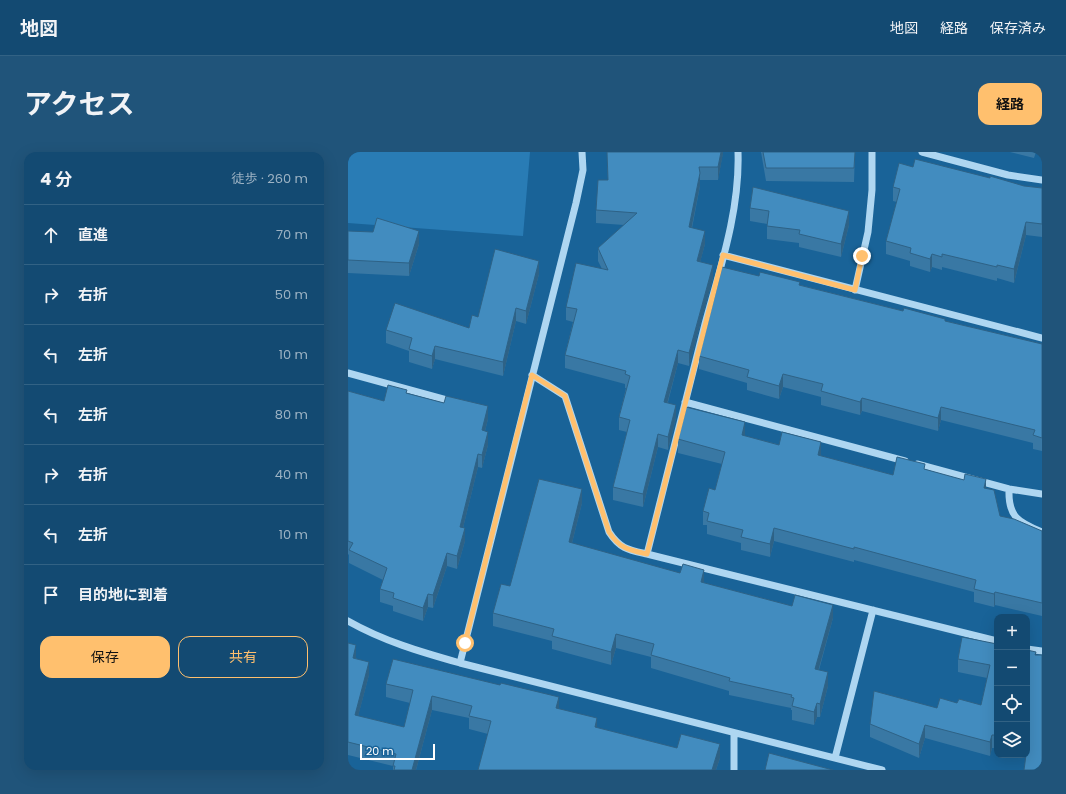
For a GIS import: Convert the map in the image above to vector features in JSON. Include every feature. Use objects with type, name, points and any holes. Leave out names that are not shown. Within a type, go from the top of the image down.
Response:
[{"type":"street","points":[[460,663],[576,203],[582,170],[582,152]]},
{"type":"street","points":[[647,554],[723,255],[735,200],[738,152]]},
{"type":"street","points":[[855,290],[868,232],[872,190],[872,152]]},
{"type":"street","points":[[922,152],[1008,175],[1042,180]]},
{"type":"street","points":[[723,255],[1042,338]]},
{"type":"street","points":[[348,373],[460,403]]},
{"type":"street","points":[[532,375],[565,396],[609,532],[615,542],[624,549],[994,640]]},
{"type":"street","points":[[685,402],[1009,489],[1042,494]]},
{"type":"street","points":[[1009,489],[1011,513],[1022,524],[1042,532]]},
{"type":"street","points":[[835,758],[873,610]]},
{"type":"street","points":[[348,621],[370,634],[407,648],[460,663],[882,770]]},
{"type":"street","points":[[1030,649],[1042,651]]},
{"type":"street","points":[[734,733],[734,770]]},
{"type":"shaded area","points":[[348,152],[530,152],[523,236],[348,223]]},
{"type":"building","points":[[607,152],[721,152],[718,167],[699,167],[700,173],[689,227],[705,231],[697,261],[713,265],[689,353],[678,350],[664,402],[676,405],[668,437],[658,434],[643,494],[613,487],[630,420],[619,417],[630,376],[625,374],[626,371],[565,355],[577,309],[566,307],[576,263],[608,270],[598,248],[637,213],[596,210],[598,180],[608,180]]},
{"type":"building","points":[[763,152],[855,152],[854,168],[766,168]]},
{"type":"building","points":[[915,159],[990,178],[990,176],[1024,186],[1042,188],[1042,224],[1026,222],[1014,269],[997,265],[997,267],[942,254],[942,257],[932,254],[930,259],[910,253],[911,248],[886,241],[900,189],[893,187],[899,163],[913,167]]},
{"type":"building","points":[[753,187],[849,211],[841,244],[799,234],[800,230],[767,226],[769,211],[750,208]]},
{"type":"building","points":[[377,218],[419,231],[409,263],[348,260],[348,231],[373,232]]},
{"type":"building","points":[[495,249],[539,261],[526,311],[516,308],[503,362],[435,346],[432,356],[409,349],[412,338],[386,330],[395,303],[469,328],[472,315],[478,317]]},
{"type":"building","points":[[722,267],[759,276],[760,272],[800,282],[799,285],[903,311],[904,308],[945,319],[945,321],[1042,344],[1042,438],[1033,435],[1035,430],[941,407],[938,418],[862,398],[860,402],[821,391],[823,384],[783,374],[779,386],[747,377],[749,370],[699,356]]},
{"type":"building","points":[[388,385],[407,390],[406,393],[444,403],[446,396],[488,406],[482,430],[488,432],[482,455],[478,454],[460,527],[465,528],[457,556],[447,553],[433,595],[428,594],[423,608],[393,598],[394,593],[380,589],[387,568],[349,550],[353,543],[348,541],[348,391],[384,401]]},
{"type":"building","points":[[686,407],[745,422],[742,435],[779,445],[782,432],[821,442],[818,455],[893,475],[897,457],[925,464],[924,469],[964,480],[965,474],[986,479],[984,488],[994,490],[1000,516],[1014,519],[1042,531],[1042,603],[995,592],[994,594],[974,589],[976,580],[854,547],[854,549],[774,528],[770,544],[741,537],[743,530],[707,521],[709,513],[703,511],[709,488],[715,490],[725,452],[678,439]]},
{"type":"building","points":[[539,479],[582,489],[569,542],[680,573],[683,564],[704,570],[701,582],[792,606],[795,595],[833,605],[815,669],[828,672],[820,704],[817,703],[814,712],[792,706],[794,698],[791,697],[792,695],[729,681],[730,678],[651,655],[654,644],[616,634],[611,652],[552,636],[554,629],[493,613],[501,584],[510,586]]},
{"type":"building","points":[[962,637],[994,643],[994,735],[992,735],[990,742],[925,725],[919,744],[870,724],[874,691],[937,708],[940,698],[957,703],[959,699],[981,705],[990,665],[958,659]]},
{"type":"building","points":[[348,643],[356,645],[353,658],[369,662],[355,715],[404,727],[413,690],[386,684],[393,659],[500,685],[501,683],[559,697],[556,708],[597,718],[595,727],[677,748],[681,734],[720,744],[712,770],[478,770],[491,721],[469,716],[472,706],[432,696],[412,770],[394,770],[395,766],[393,766],[396,754],[348,742]]},
{"type":"building","points":[[1030,651],[1036,652],[1035,655],[1042,655],[1042,770],[1024,770],[1026,758],[1030,758]]},
{"type":"building","points":[[769,753],[833,770],[765,770]]},
{"type":"route","points":[[465,643],[532,375],[555,388],[565,396],[609,532],[615,542],[624,549],[647,554],[723,255],[855,290],[862,256]]}]
